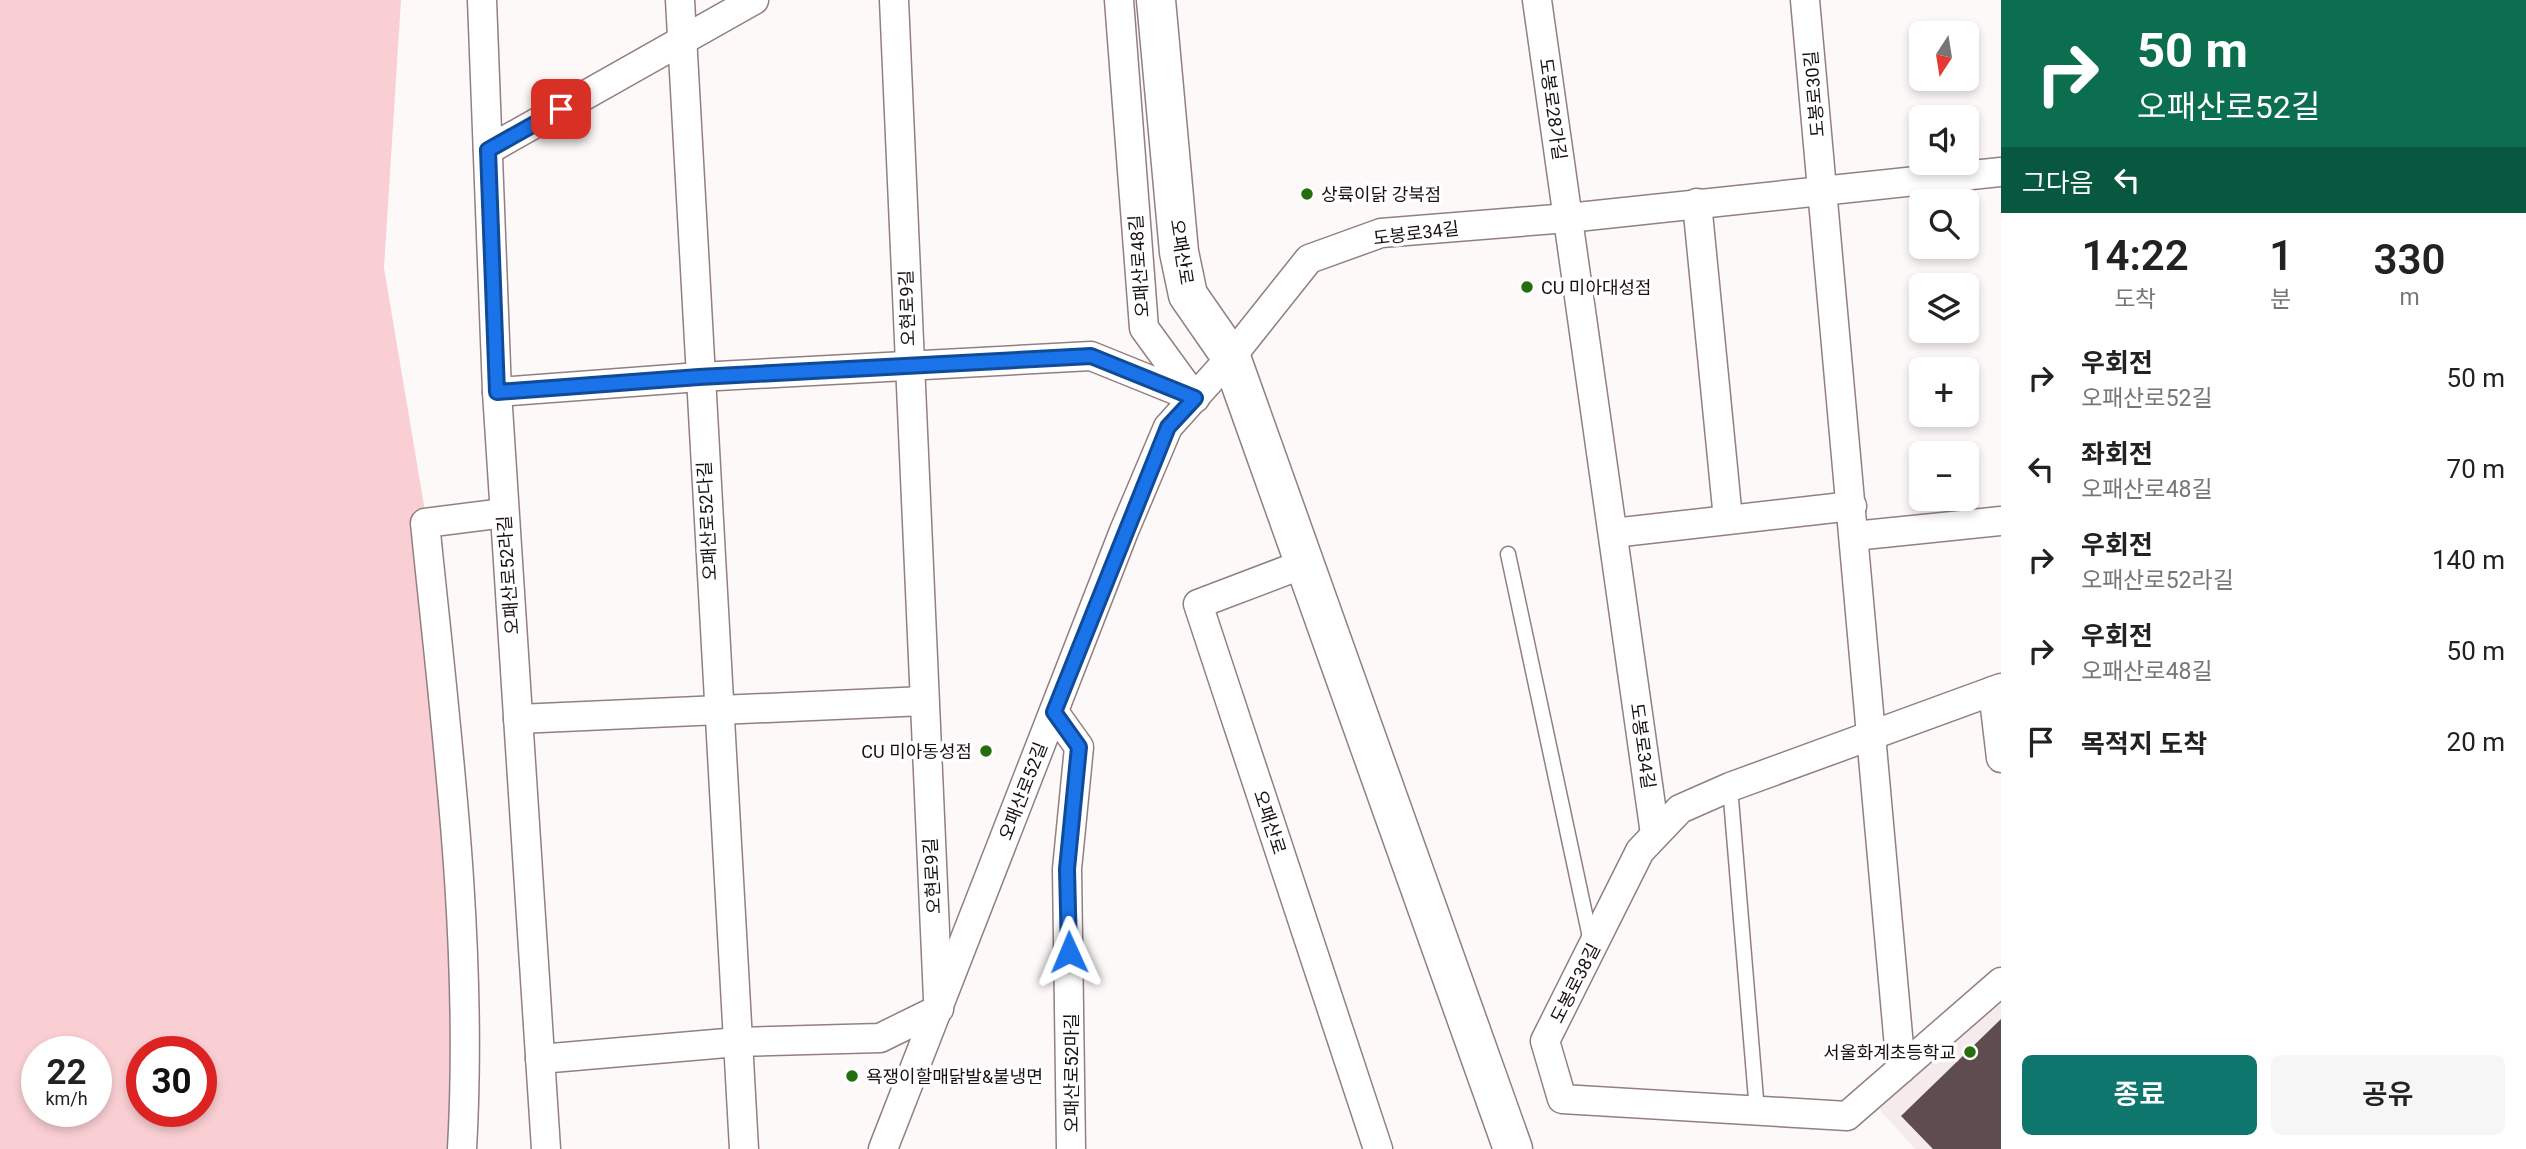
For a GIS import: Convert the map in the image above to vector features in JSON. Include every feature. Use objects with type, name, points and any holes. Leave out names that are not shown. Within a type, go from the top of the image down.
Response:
[{"type":"street","name":"오패산로52라길","points":[[482,0],[497,392],[545,1149]]},
{"type":"street","name":"오패산로52다길","points":[[680,0],[744,1149]]},
{"type":"street","points":[[488,150],[754,0]]},
{"type":"street","name":"오현로9길","points":[[894,0],[939,1009]]},
{"type":"street","name":"오패산로48길","points":[[1119,0],[1144,328],[1195,398]]},
{"type":"street","name":"오패산로","points":[[1156,0],[1179,252],[1188,295],[1231,357],[1513,1149]]},
{"type":"street","name":"도봉로28가길","points":[[1538,0],[1569,218]]},
{"type":"street","name":"도봉로30길","points":[[1805,0],[1823,189]]},
{"type":"street","name":"도봉로34길","points":[[1231,357],[1309,259],[1381,233],[1569,218],[2001,172]]},
{"type":"street","points":[[1823,189],[1901,1069]]},
{"type":"street","points":[[1697,203],[1728,519]]},
{"type":"street","name":"도봉로34길","points":[[1569,218],[1655,835]]},
{"type":"street","points":[[497,392],[699,377],[1091,356],[1195,398]]},
{"type":"street","name":"오패산로52길","points":[[883,1149],[1168,427],[1231,357]]},
{"type":"street","points":[[1613,533],[1852,506]]},
{"type":"street","points":[[462,1149],[463,959],[452,780],[425,523],[504,513]]},
{"type":"street","points":[[1854,536],[2001,521]]},
{"type":"street","name":"오패산로","points":[[1306,563],[1198,604],[1378,1149]]},
{"type":"street","name":"도봉로38길","points":[[1901,1069],[1847,1116],[1562,1099],[1545,1041],[1640,851],[1680,808],[1997,689],[2001,758]]},
{"type":"street","points":[[518,719],[718,708],[924,701]]},
{"type":"street","name":"오패산로52마길","points":[[1054,712],[1079,747],[1067,869],[1071,1149]]},
{"type":"street","points":[[1901,1069],[2001,982]]},
{"type":"street","points":[[540,1059],[737,1042],[880,1038],[939,1009]]},
{"type":"lane","points":[[1508,554],[1592,947]]},
{"type":"lane","points":[[1730,787],[1757,1111]]},
{"type":"shaded area","points":[[0,0],[401,0],[384,268],[427,523],[461,1149],[0,1149]]},
{"type":"shaded area","name":"서울화계초등학교","points":[[2001,994],[2001,1149],[1915,1149],[1879,1109]]},
{"type":"building","name":"서울화계초등학교","points":[[2001,1019],[2001,1149],[1933,1149],[1901,1116]]},
{"type":"place","name":"상륙이닭 강북점","points":[[1307,194]]},
{"type":"place","name":"CU 미아대성점","points":[[1527,287]]},
{"type":"place","name":"CU 미아동성점","points":[[986,751]]},
{"type":"place","name":"서울화계초등학교","points":[[1970,1052]]},
{"type":"place","name":"욕쟁이할매닭발&불냉면","points":[[852,1076]]},
{"type":"route","points":[[561,109],[488,150],[497,392],[699,377],[1091,356],[1195,398],[1168,427],[1124,531],[1054,712],[1079,747],[1067,869],[1069,952]]}]
